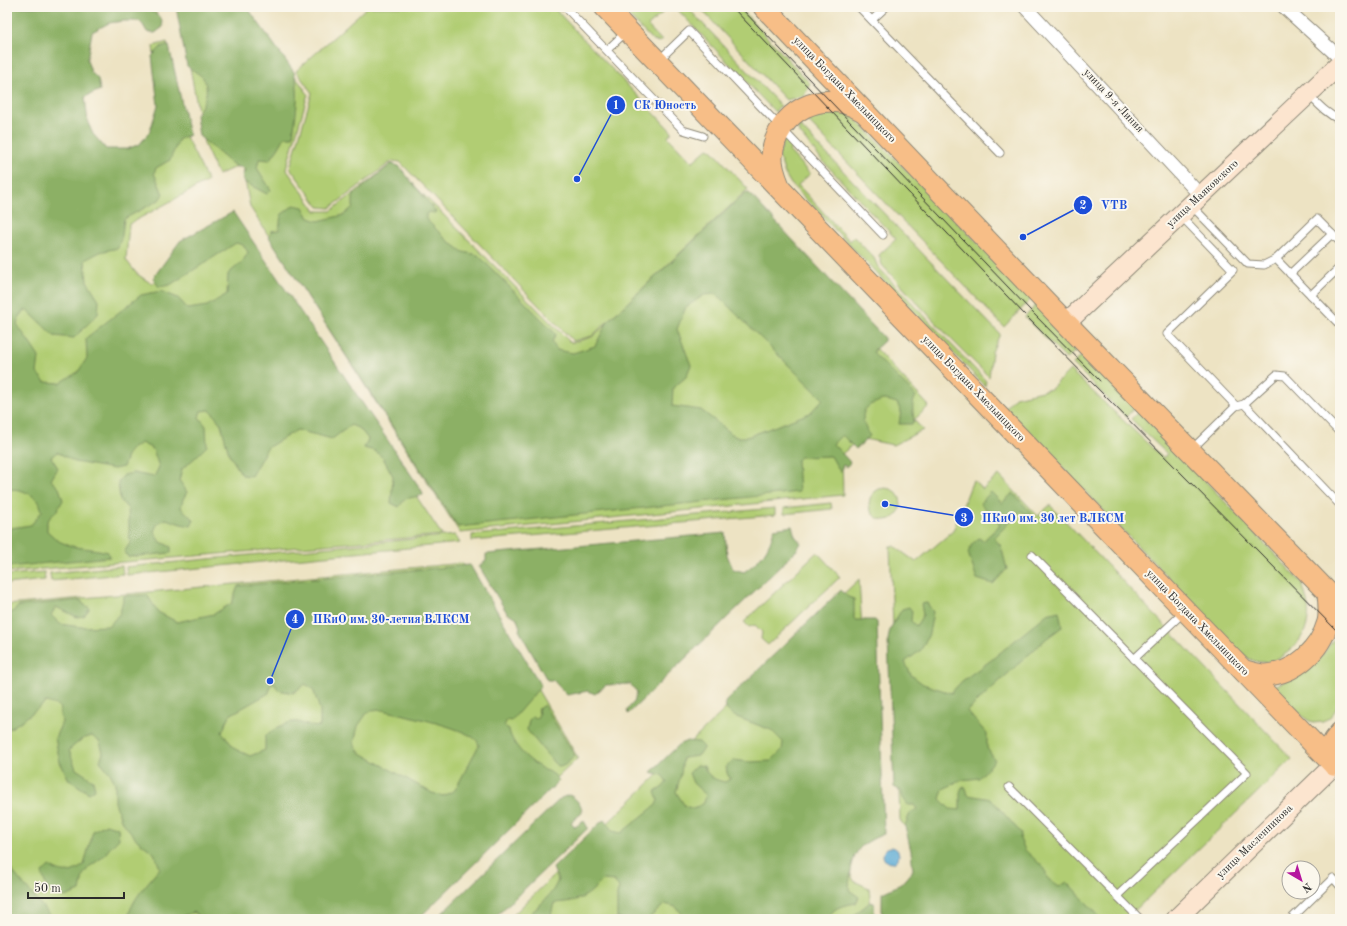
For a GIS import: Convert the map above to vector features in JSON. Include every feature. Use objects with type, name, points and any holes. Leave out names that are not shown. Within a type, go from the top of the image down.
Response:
[{"type":"main road","name":"улица Богдана Хмельницкого","points":[[605,7],[1185,610],[1338,766]]},
{"type":"main road","name":"улица Богдана Хмельницкого","points":[[764,7],[1066,323],[1334,600]]},
{"type":"main road","name":"улица Маяковского","points":[[1066,323],[1340,64]]},
{"type":"main road","points":[[779,188],[773,173],[772,157],[774,142],[781,128],[792,115],[801,108],[822,101],[843,102],[855,106],[865,113]]},
{"type":"main road","points":[[1244,671],[1265,675],[1280,672],[1295,666],[1308,656],[1322,638],[1334,600]]},
{"type":"main road","points":[[1338,766],[1334,741],[1340,733]]},
{"type":"main road","name":"улица Масленникова","points":[[1176,919],[1338,766]]},
{"type":"street","name":"улица 9-я Линия","points":[[1025,7],[1191,205]]},
{"type":"street","points":[[1284,7],[1340,58]]},
{"type":"lane","points":[[565,7],[683,130],[703,136]]},
{"type":"lane","points":[[859,7],[1000,153]]},
{"type":"lane","points":[[872,20],[886,7]]},
{"type":"lane","points":[[607,50],[628,30]]},
{"type":"lane","points":[[657,61],[689,31],[883,235]]},
{"type":"lane","points":[[1309,94],[1323,109],[1340,120]]},
{"type":"lane","points":[[1191,205],[1248,264],[1264,265],[1276,259],[1317,219],[1340,242]]},
{"type":"lane","points":[[1191,205],[1233,270],[1166,334],[1236,406]]},
{"type":"lane","points":[[1290,274],[1332,234]]},
{"type":"lane","points":[[1276,259],[1340,325]]},
{"type":"lane","points":[[1311,295],[1340,267]]},
{"type":"lane","points":[[1190,450],[1236,406],[1244,404],[1276,375],[1285,376],[1340,433]]},
{"type":"lane","points":[[1244,404],[1340,505]]},
{"type":"lane","points":[[1032,555],[1246,773],[1117,896]]},
{"type":"lane","points":[[1134,659],[1185,610]]},
{"type":"lane","points":[[1008,787],[1140,919]]},
{"type":"lane","points":[[1291,919],[1333,878],[1340,886]]},
{"type":"green space","points":[[7,7],[154,7],[162,28],[148,32],[144,24],[139,21],[122,20],[95,24],[84,36],[83,68],[87,124],[92,135],[105,150],[128,150],[142,145],[152,131],[159,105],[153,46],[167,42],[187,139],[208,181],[129,224],[126,260],[137,274],[152,284],[184,242],[231,217],[442,535],[7,572]]},
{"type":"green space","points":[[7,7],[145,7],[161,18],[163,27],[155,33],[147,32],[139,21],[109,23],[92,32],[87,60],[91,72],[98,79],[100,90],[85,97],[88,123],[93,134],[106,149],[127,149],[140,144],[150,131],[158,105],[152,56],[162,46],[169,46],[189,135],[179,139],[170,160],[156,168],[154,173],[163,194],[159,200],[124,219],[122,235],[118,248],[100,252],[85,260],[87,281],[99,300],[98,314],[74,338],[54,336],[27,310],[22,312],[17,324],[39,357],[37,373],[45,382],[60,383],[78,372],[87,358],[86,338],[141,295],[161,291],[178,298],[188,309],[207,306],[227,294],[228,274],[243,261],[248,252],[243,245],[236,243],[170,285],[159,287],[153,278],[180,241],[233,212],[422,491],[423,495],[405,499],[399,507],[391,503],[393,476],[383,458],[375,451],[364,448],[368,439],[360,429],[351,425],[332,439],[297,430],[267,448],[251,476],[242,475],[229,454],[221,424],[210,410],[201,411],[199,417],[206,426],[207,446],[182,469],[179,480],[187,492],[183,499],[181,508],[194,520],[191,526],[166,519],[158,523],[154,531],[159,541],[171,547],[171,553],[128,557],[126,555],[125,551],[130,543],[128,509],[120,500],[118,482],[124,475],[133,473],[154,477],[159,467],[153,449],[141,443],[129,451],[123,467],[114,469],[75,462],[57,452],[51,457],[58,468],[51,480],[59,488],[63,500],[58,509],[47,521],[47,531],[63,543],[108,552],[110,557],[7,567],[7,532],[11,528],[31,525],[42,511],[39,502],[28,493],[15,489],[7,490]]},
{"type":"green space","points":[[176,7],[247,7],[294,72],[297,96],[293,137],[285,137],[270,160],[259,159],[257,168],[271,190],[267,194],[244,182],[242,176],[245,170],[243,167],[237,167],[231,163],[199,136],[196,115],[205,98],[206,88],[203,78],[187,66]]},
{"type":"green space","points":[[179,7],[245,7],[308,94],[286,169],[316,211],[331,211],[392,163],[571,343],[592,337],[746,197],[874,347],[929,406],[914,420],[923,430],[893,445],[860,438],[842,454],[843,495],[460,533],[250,207],[242,164],[218,175],[204,144]]},
{"type":"green space","points":[[367,7],[553,7],[672,132],[668,137],[692,162],[708,148],[712,150],[748,189],[592,336],[573,341],[400,162],[392,161],[330,208],[319,207],[290,168],[312,93],[296,71]]},
{"type":"green space","points":[[620,7],[669,7],[648,26],[662,41],[653,41]]},
{"type":"green space","points":[[675,7],[687,7],[781,106],[775,112]]},
{"type":"green space","points":[[699,7],[739,7],[810,83],[804,96],[786,100]]},
{"type":"green space","points":[[846,109],[1032,298],[1004,327],[801,114]]},
{"type":"green space","points":[[796,122],[1000,334],[992,352],[989,377],[882,265],[879,255],[896,239],[819,157],[799,132]]},
{"type":"green space","points":[[785,135],[794,146],[789,151],[810,174],[798,185],[850,241],[854,237],[874,258],[878,267],[986,381],[985,386],[791,184],[785,174],[779,156]]},
{"type":"green space","points":[[391,164],[399,166],[436,212],[429,212],[426,214],[426,219],[447,240],[463,252],[478,255],[556,334],[552,342],[557,350],[573,353],[595,346],[608,321],[745,193],[749,193],[884,338],[884,341],[874,350],[874,354],[916,396],[913,405],[914,420],[912,424],[899,424],[901,411],[897,403],[883,400],[870,405],[864,412],[863,417],[865,426],[870,436],[856,449],[842,435],[833,444],[850,462],[847,467],[843,465],[840,472],[831,456],[800,457],[797,460],[799,492],[458,527],[269,237],[271,231],[279,230],[281,215],[294,205],[303,207],[309,218],[318,221],[344,215],[353,207],[353,196]],"holes":[[[716,294],[823,399],[810,413],[747,437],[736,437],[701,410],[672,406],[673,388],[686,377],[691,365],[677,329],[686,307],[704,295]]]},
{"type":"green space","points":[[1037,304],[1080,347],[1066,359],[1025,317]]},
{"type":"green space","points":[[1085,353],[1137,405],[1126,417],[1073,364]]},
{"type":"green space","points":[[1070,370],[1163,458],[1167,454],[1131,419],[1139,411],[1302,583],[1308,610],[1306,627],[1298,642],[1284,655],[1268,662],[1259,662],[1249,659],[1241,653],[1005,408],[1015,397],[1051,389]]},
{"type":"green space","points":[[999,475],[1038,516],[1050,505],[1292,759],[1126,919],[940,919],[919,847],[900,820],[890,546],[894,546],[916,562],[953,531],[973,480],[983,489]]},
{"type":"green space","points":[[882,488],[888,488],[897,492],[901,504],[897,516],[888,520],[882,520],[873,516],[869,507],[869,501],[873,492]]},
{"type":"green space","points":[[991,492],[1002,503],[1013,493],[1032,514],[1030,516],[1021,511],[994,538],[1001,546],[1007,569],[993,584],[977,579],[968,553],[972,544],[979,538],[983,541],[1000,525],[980,503]]},
{"type":"green space","points":[[831,503],[832,509],[784,514],[784,508]]},
{"type":"green space","points":[[775,508],[775,515],[472,541],[472,535]]},
{"type":"green space","points":[[792,526],[795,536],[801,543],[796,551],[628,714],[627,710],[634,702],[637,692],[630,684],[606,685],[595,694],[588,691],[567,695],[553,680],[547,680],[519,630],[520,627],[516,617],[507,613],[479,566],[486,561],[486,554],[725,533],[727,555],[733,569],[744,572],[764,554],[774,529]]},
{"type":"green space","points":[[455,535],[460,543],[127,575],[126,567]]},
{"type":"green space","points":[[817,552],[840,577],[768,645],[761,639],[762,632],[755,625],[749,627],[744,622]]},
{"type":"green space","points":[[463,563],[578,758],[408,919],[7,919],[7,605]]},
{"type":"green space","points":[[470,565],[541,686],[511,721],[507,720],[504,726],[509,729],[514,741],[522,753],[540,767],[556,776],[559,781],[418,919],[202,919],[194,912],[183,916],[182,919],[128,919],[132,905],[160,868],[154,853],[138,841],[121,820],[115,802],[115,783],[110,773],[100,761],[103,753],[100,742],[92,736],[82,739],[69,750],[76,769],[93,780],[95,789],[89,793],[69,780],[60,762],[55,738],[62,722],[59,706],[46,702],[23,720],[9,729],[7,728],[7,615],[19,606],[81,600],[83,604],[90,608],[84,616],[77,617],[56,607],[51,615],[60,624],[80,627],[109,626],[120,613],[124,596],[147,595],[158,612],[177,622],[214,614],[232,603],[238,586]],"holes":[[[275,684],[278,690],[293,693],[305,684],[313,689],[320,710],[320,726],[290,722],[276,728],[265,736],[265,750],[250,756],[235,749],[222,732],[230,715],[269,693],[270,685]],[[377,709],[414,717],[459,730],[476,740],[479,745],[455,790],[443,796],[432,793],[359,752],[354,743],[358,726],[367,713]]]},
{"type":"green space","points":[[122,566],[123,574],[51,581],[50,573]]},
{"type":"green space","points":[[44,572],[45,580],[7,584],[7,575]]},
{"type":"green space","points":[[859,579],[874,833],[855,847],[848,868],[854,881],[869,888],[872,919],[509,919]]},
{"type":"green space","points":[[841,590],[848,597],[854,599],[854,620],[875,620],[877,622],[884,834],[865,844],[855,855],[851,870],[849,890],[859,897],[856,903],[835,909],[828,919],[684,919],[684,916],[676,907],[665,904],[648,919],[619,919],[617,918],[617,895],[619,887],[614,881],[603,880],[582,898],[554,903],[550,919],[531,919],[530,914],[542,903],[556,885],[558,880],[553,868],[602,821],[606,820],[612,831],[621,833],[656,805],[658,800],[655,792],[663,787],[667,782],[662,775],[651,772],[680,744],[687,741],[699,742],[704,747],[698,756],[683,758],[681,774],[676,792],[685,806],[694,809],[704,803],[706,795],[693,783],[689,773],[697,765],[704,766],[712,777],[725,782],[730,779],[726,766],[734,760],[750,762],[771,761],[782,750],[783,742],[771,730],[734,716],[726,709],[725,702]]},
{"type":"green space","points":[[927,603],[933,612],[929,634],[921,650],[905,662],[911,675],[923,684],[951,693],[962,681],[990,661],[1047,614],[1059,611],[1062,627],[1047,638],[967,711],[987,734],[987,748],[995,760],[979,778],[962,780],[943,789],[940,799],[950,809],[960,810],[960,792],[962,787],[966,788],[968,795],[991,799],[1021,833],[1020,839],[1025,850],[1045,869],[1047,878],[1059,887],[1067,882],[1102,919],[882,919],[882,893],[901,884],[913,870],[911,851],[905,826],[910,813],[917,809],[914,805],[908,805],[903,798],[901,791],[894,787],[888,640],[890,629],[902,609],[909,607],[912,611],[911,621],[916,626],[923,615],[921,604]]},
{"type":"green space","points":[[1340,632],[1340,703],[1332,715],[1323,722],[1313,723],[1303,717],[1274,686],[1307,669],[1323,654]]},
{"type":"green space","points":[[544,705],[575,756],[565,765],[560,767],[554,763],[527,730],[529,720],[532,717],[537,718],[539,714],[538,709]]},
{"type":"green space","points":[[569,795],[578,802],[582,813],[571,822],[575,827],[584,821],[588,828],[493,919],[436,919],[561,798]]},
{"type":"green space","points":[[106,824],[118,828],[119,839],[103,857],[89,867],[83,875],[80,891],[65,897],[47,889],[42,873],[49,866],[59,871],[71,872],[84,865],[93,831]]},
{"type":"green space","points":[[7,865],[53,919],[7,919]]},
{"type":"green space","points":[[870,902],[874,903],[875,919],[846,919],[852,917]]},
{"type":"water","points":[[888,847],[894,847],[899,852],[897,861],[894,863],[888,863],[883,858],[883,852]]},
{"type":"tram line","points":[[732,7],[1025,315],[1340,634]]},
{"type":"tram line","points":[[740,7],[1100,381]]},
{"type":"place","name":"СК Юность","points":[[577,179]]},
{"type":"place","name":"VTB","points":[[1023,237]]},
{"type":"place","name":"ПКиО им. 30 лет ВЛКСМ","points":[[885,504]]},
{"type":"place","name":"ПКиО им. 30-летия ВЛКСМ","points":[[270,681]]}]
